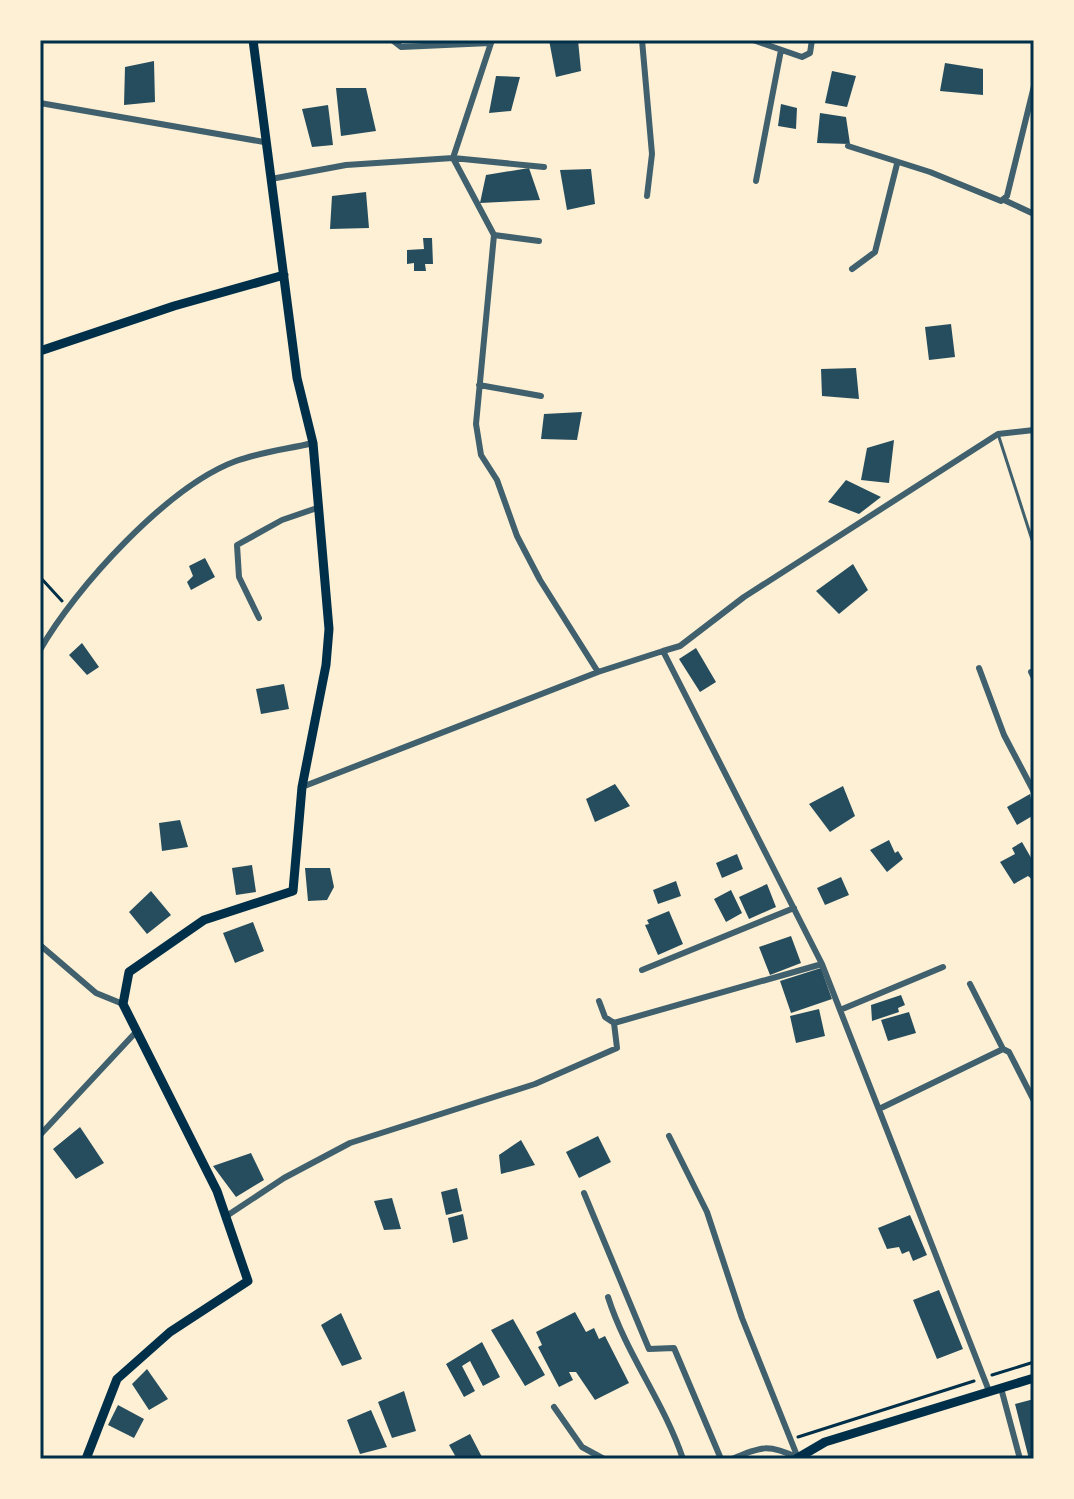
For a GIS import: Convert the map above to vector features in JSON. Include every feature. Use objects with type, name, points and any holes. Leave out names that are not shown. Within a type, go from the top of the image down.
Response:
[{"type":"main road","points":[[86,1459],[117,1379],[170,1332],[248,1281],[217,1191],[123,1004],[129,972],[204,920],[293,891],[302,787],[328,648],[313,443],[297,378],[253,40]]},
{"type":"main road","points":[[40,351],[174,306],[284,275]]},
{"type":"main road","points":[[797,1458],[825,1442],[1034,1378]]},
{"type":"street","points":[[392,40],[401,47],[491,41],[453,158],[494,235],[476,424],[481,455],[497,480],[517,536],[540,580],[598,672]]},
{"type":"street","points":[[642,40],[652,154],[647,196]]},
{"type":"street","points":[[753,40],[805,57],[810,53],[812,40]]},
{"type":"street","points":[[756,181],[781,50]]},
{"type":"street","points":[[1004,200],[1034,86]]},
{"type":"street","points":[[40,103],[264,142]]},
{"type":"street","points":[[848,146],[930,172],[1034,214]]},
{"type":"street","points":[[271,179],[346,165],[453,158],[544,167]]},
{"type":"street","points":[[852,269],[875,252],[897,164]]},
{"type":"street","points":[[494,235],[539,241]]},
{"type":"street","points":[[479,385],[541,396]]},
{"type":"street","points":[[302,787],[598,672],[680,646],[744,597],[998,434],[1034,430]]},
{"type":"street","points":[[40,650],[66,607],[146,524],[188,487],[235,461],[313,443]]},
{"type":"street","points":[[259,618],[239,577],[237,545],[282,520],[320,507]]},
{"type":"street","points":[[663,651],[822,964],[989,1391]]},
{"type":"street","points":[[979,668],[1004,735],[1034,792]]},
{"type":"street","points":[[642,970],[794,908]]},
{"type":"street","points":[[40,945],[96,993],[123,1004]]},
{"type":"street","points":[[614,1023],[822,964]]},
{"type":"street","points":[[840,1010],[943,967]]},
{"type":"street","points":[[970,984],[1034,1101]]},
{"type":"street","points":[[225,1217],[284,1178],[350,1143],[535,1084],[617,1048],[614,1023],[605,1017],[599,1001]]},
{"type":"street","points":[[40,1135],[136,1032]]},
{"type":"street","points":[[879,1109],[1003,1049]]},
{"type":"street","points":[[669,1136],[707,1212],[742,1318],[797,1458]]},
{"type":"street","points":[[584,1193],[649,1349],[674,1348],[721,1459]]},
{"type":"street","points":[[608,1297],[625,1341],[665,1414],[683,1459]]},
{"type":"street","points":[[1001,1388],[1020,1459]]},
{"type":"street","points":[[554,1407],[582,1447],[604,1459]]},
{"type":"street","points":[[732,1459],[753,1450],[775,1446],[797,1458]]},
{"type":"lane","points":[[998,434],[1034,546]]},
{"type":"path","points":[[40,577],[66,607]]},
{"type":"path","points":[[791,1439],[1034,1362]]},
{"type":"building","points":[[549,40],[578,40],[581,71],[556,77]]},
{"type":"building","points":[[154,61],[155,102],[124,105],[125,67]]},
{"type":"building","points":[[945,63],[983,69],[983,95],[940,91]]},
{"type":"building","points":[[832,71],[856,76],[847,107],[825,103]]},
{"type":"building","points":[[496,76],[520,77],[511,111],[489,113]]},
{"type":"building","points":[[336,88],[366,88],[376,131],[341,136]]},
{"type":"building","points":[[781,104],[797,108],[796,129],[778,126]]},
{"type":"building","points":[[328,105],[333,145],[312,147],[302,109]]},
{"type":"building","points":[[820,113],[846,117],[850,144],[817,143]]},
{"type":"building","points":[[529,168],[540,200],[480,203],[486,175]]},
{"type":"building","points":[[591,169],[595,204],[567,210],[560,170]]},
{"type":"building","points":[[366,192],[369,228],[330,229],[332,196]]},
{"type":"building","points":[[423,238],[432,238],[433,264],[425,264],[426,271],[414,271],[414,263],[407,264],[407,250],[424,249]]},
{"type":"building","points":[[951,324],[955,357],[929,360],[925,327]]},
{"type":"building","points":[[856,368],[859,399],[822,396],[821,369]]},
{"type":"building","points":[[582,412],[577,440],[541,439],[544,414]]},
{"type":"building","points":[[894,440],[889,483],[861,480],[867,448]]},
{"type":"building","points":[[846,480],[881,497],[859,514],[828,502]]},
{"type":"building","points":[[205,558],[215,577],[191,590],[187,582],[193,576],[189,566]]},
{"type":"building","points":[[853,564],[868,590],[839,614],[816,591]]},
{"type":"building","points":[[82,643],[99,667],[87,675],[69,655]]},
{"type":"building","points":[[696,648],[716,682],[700,692],[679,659]]},
{"type":"building","points":[[284,684],[289,709],[261,714],[256,689]]},
{"type":"building","points":[[615,784],[630,806],[595,822],[586,799]]},
{"type":"building","points":[[843,786],[855,816],[830,832],[809,804]]},
{"type":"building","points":[[1030,794],[1034,815],[1017,825],[1007,807]]},
{"type":"building","points":[[180,820],[188,847],[162,851],[159,823]]},
{"type":"building","points":[[889,840],[895,853],[898,851],[903,859],[887,872],[870,850]]},
{"type":"building","points":[[1022,842],[1034,863],[1034,881],[1028,876],[1014,884],[1000,862],[1015,854],[1012,848]]},
{"type":"building","points":[[737,854],[743,869],[722,878],[716,863]]},
{"type":"building","points":[[252,865],[256,892],[236,895],[232,868]]},
{"type":"building","points":[[305,868],[330,868],[334,887],[327,900],[308,901]]},
{"type":"building","points":[[841,877],[849,895],[825,905],[817,888]]},
{"type":"building","points":[[676,881],[681,896],[658,904],[653,890]]},
{"type":"building","points":[[767,884],[776,907],[749,919],[739,897]]},
{"type":"building","points":[[731,890],[742,913],[726,922],[714,899]]},
{"type":"building","points":[[151,891],[171,915],[147,934],[129,912]]},
{"type":"building","points":[[669,911],[683,944],[658,955],[645,925],[649,924],[647,920]]},
{"type":"building","points":[[253,922],[264,951],[235,963],[223,933]]},
{"type":"building","points":[[791,936],[801,963],[770,975],[759,947]]},
{"type":"building","points":[[821,968],[832,999],[791,1013],[780,981]]},
{"type":"building","points":[[901,995],[905,1005],[898,1008],[899,1012],[872,1021],[871,1005]]},
{"type":"building","points":[[819,1009],[825,1036],[796,1043],[790,1016]]},
{"type":"building","points":[[909,1012],[916,1033],[888,1041],[881,1020]]},
{"type":"building","points":[[80,1127],[104,1163],[76,1179],[53,1149]]},
{"type":"building","points":[[598,1136],[611,1162],[579,1178],[566,1152]]},
{"type":"building","points":[[521,1140],[535,1165],[501,1174],[499,1155]]},
{"type":"building","points":[[251,1153],[264,1180],[236,1197],[213,1166]]},
{"type":"building","points":[[457,1188],[462,1211],[446,1215],[441,1192]]},
{"type":"building","points":[[392,1198],[401,1229],[384,1230],[374,1201]]},
{"type":"building","points":[[463,1214],[468,1239],[453,1243],[448,1218]]},
{"type":"building","points":[[910,1215],[927,1255],[913,1261],[909,1251],[902,1254],[899,1247],[887,1249],[878,1228]]},
{"type":"building","points":[[939,1290],[963,1349],[937,1359],[913,1300]]},
{"type":"building","points":[[575,1312],[586,1332],[594,1328],[599,1339],[605,1336],[629,1383],[595,1400],[576,1372],[569,1372],[573,1380],[559,1387],[538,1347],[542,1345],[536,1332]]},
{"type":"building","points":[[341,1313],[362,1359],[342,1366],[321,1325]]},
{"type":"building","points":[[513,1319],[545,1375],[525,1386],[491,1330]]},
{"type":"building","points":[[482,1342],[500,1377],[483,1386],[470,1361],[462,1366],[475,1391],[464,1397],[446,1364]]},
{"type":"building","points":[[147,1369],[168,1399],[149,1410],[132,1384]]},
{"type":"building","points":[[404,1391],[416,1431],[392,1438],[378,1402]]},
{"type":"building","points":[[1034,1399],[1034,1459],[1029,1459],[1015,1404]]},
{"type":"building","points":[[118,1405],[144,1419],[134,1438],[108,1425]]},
{"type":"building","points":[[371,1410],[387,1447],[360,1454],[347,1420]]},
{"type":"building","points":[[470,1434],[483,1459],[457,1459],[449,1445]]}]
